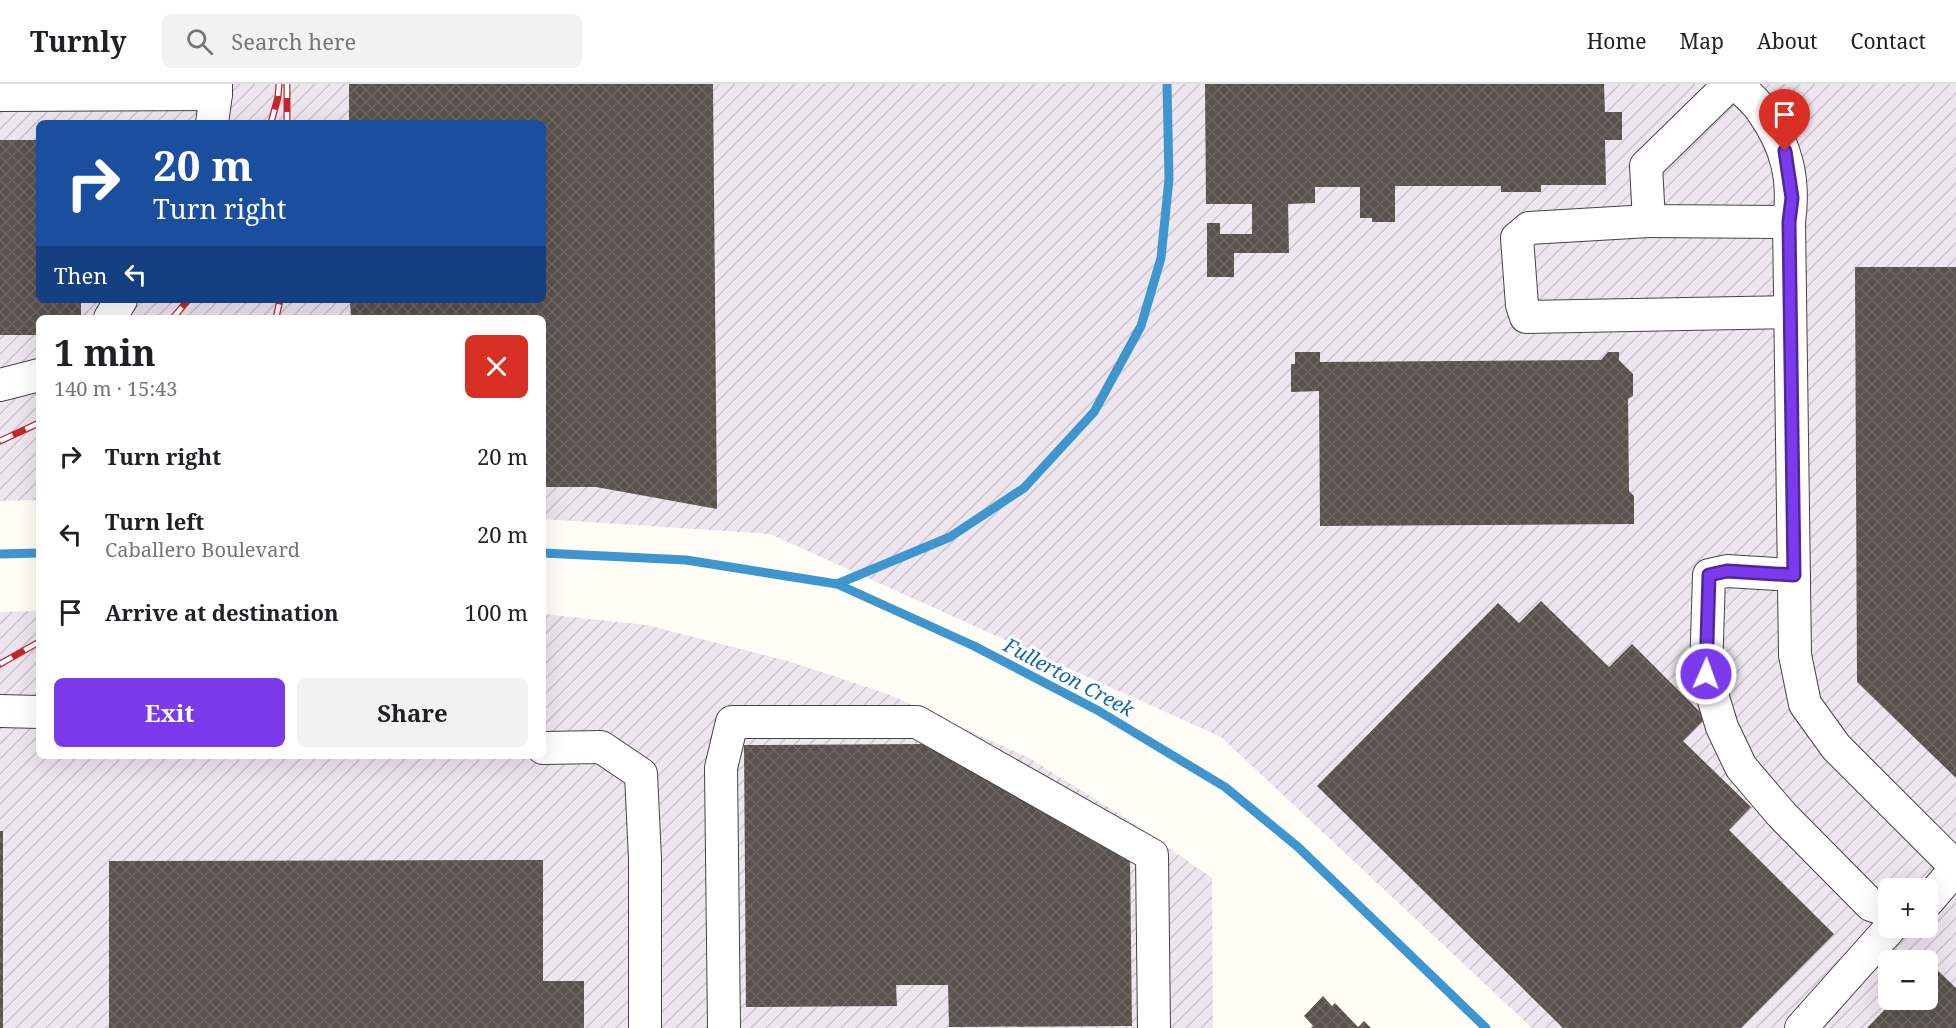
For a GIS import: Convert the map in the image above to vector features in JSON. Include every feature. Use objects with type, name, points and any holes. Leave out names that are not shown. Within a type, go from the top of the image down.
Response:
[{"type":"street","points":[[1648,221],[1646,166],[1730,84]]},
{"type":"street","points":[[1737,84],[1762,110],[1785,151],[1792,198],[1789,222],[1795,655],[1806,704],[1836,747],[1956,867],[1938,889]]},
{"type":"street","points":[[0,95],[215,100]]},
{"type":"street","points":[[1789,222],[1648,221],[1528,228],[1517,238],[1521,305],[1526,317],[1790,312]]},
{"type":"street","points":[[0,384],[36,376]]},
{"type":"street","points":[[1794,575],[1727,571],[1709,575],[1706,674],[1722,726],[1741,767],[1782,815],[1871,905],[1878,907]]},
{"type":"street","points":[[0,711],[36,712]]},
{"type":"street","points":[[724,1028],[721,768],[732,722],[917,722],[1152,855],[1154,1028]]},
{"type":"street","points":[[546,748],[601,747],[641,774],[645,859],[645,1028]]},
{"type":"street","points":[[1801,1028],[1881,938]]},
{"type":"shaded area","points":[[0,84],[1956,84],[1956,1028],[1532,1028],[1221,737],[770,534],[546,519],[546,315],[36,315],[36,500],[0,501]]},
{"type":"shaded area","points":[[36,611],[36,759],[546,759],[546,614],[647,625],[791,662],[888,694],[1029,758],[1127,819],[1212,878],[1213,1028],[0,1028],[0,612]]},
{"type":"building","points":[[349,84],[713,84],[717,509],[596,487],[546,487],[546,315],[351,315],[350,303],[546,303],[546,120],[349,120]]},
{"type":"building","points":[[1205,84],[1604,84],[1605,112],[1622,112],[1622,140],[1605,140],[1606,185],[1541,185],[1541,192],[1501,192],[1501,186],[1395,186],[1395,222],[1372,222],[1372,218],[1360,218],[1360,187],[1315,187],[1315,203],[1288,204],[1289,253],[1234,253],[1234,277],[1207,277],[1207,223],[1220,223],[1220,234],[1252,234],[1252,204],[1206,204]]},
{"type":"building","points":[[0,140],[36,140],[36,303],[81,303],[81,315],[36,315],[36,335],[0,335]]},
{"type":"building","points":[[1855,267],[1956,267],[1956,778],[1857,682]]},
{"type":"building","points":[[1295,352],[1320,352],[1320,362],[1601,360],[1608,352],[1619,352],[1619,360],[1633,374],[1633,396],[1628,399],[1629,491],[1634,496],[1634,524],[1320,526],[1319,391],[1291,392],[1291,364],[1295,364]]},
{"type":"building","points":[[1541,601],[1609,667],[1632,644],[1706,718],[1683,741],[1751,807],[1729,830],[1834,934],[1741,1028],[1563,1028],[1317,786],[1498,603],[1519,623]]},
{"type":"building","points":[[929,744],[1130,859],[1132,1026],[949,1027],[948,985],[896,985],[897,1006],[746,1007],[744,745]]},
{"type":"building","points":[[0,831],[3,831],[3,1028],[0,1028]]},
{"type":"building","points":[[543,860],[543,981],[584,981],[584,1028],[109,1028],[109,861]]},
{"type":"building","points":[[1938,971],[1956,988],[1956,1028],[1867,1028],[1884,1010],[1938,1010]]},
{"type":"building","points":[[1323,996],[1332,1006],[1335,1003],[1358,1027],[1364,1021],[1371,1028],[1311,1028],[1313,1026],[1304,1016]]},
{"type":"waterway","points":[[837,584],[950,537],[1024,488],[1094,412],[1141,326],[1161,258],[1169,179],[1167,84]]},
{"type":"waterway","name":"Fullerton Creek","points":[[0,554],[36,553]]},
{"type":"waterway","name":"Fullerton Creek","points":[[546,553],[686,560],[837,584],[974,646],[1097,710],[1225,787],[1298,847],[1486,1028]]},
{"type":"railway","points":[[272,120],[279,84]]},
{"type":"railway","points":[[287,84],[287,120]]},
{"type":"railway","points":[[176,315],[186,303]]},
{"type":"railway","points":[[277,315],[279,303]]},
{"type":"railway","points":[[0,441],[36,424]]},
{"type":"railway","points":[[0,664],[36,644]]},
{"type":"route","points":[[1706,674],[1709,575],[1727,571],[1794,575],[1789,222],[1792,198],[1785,151]]}]
